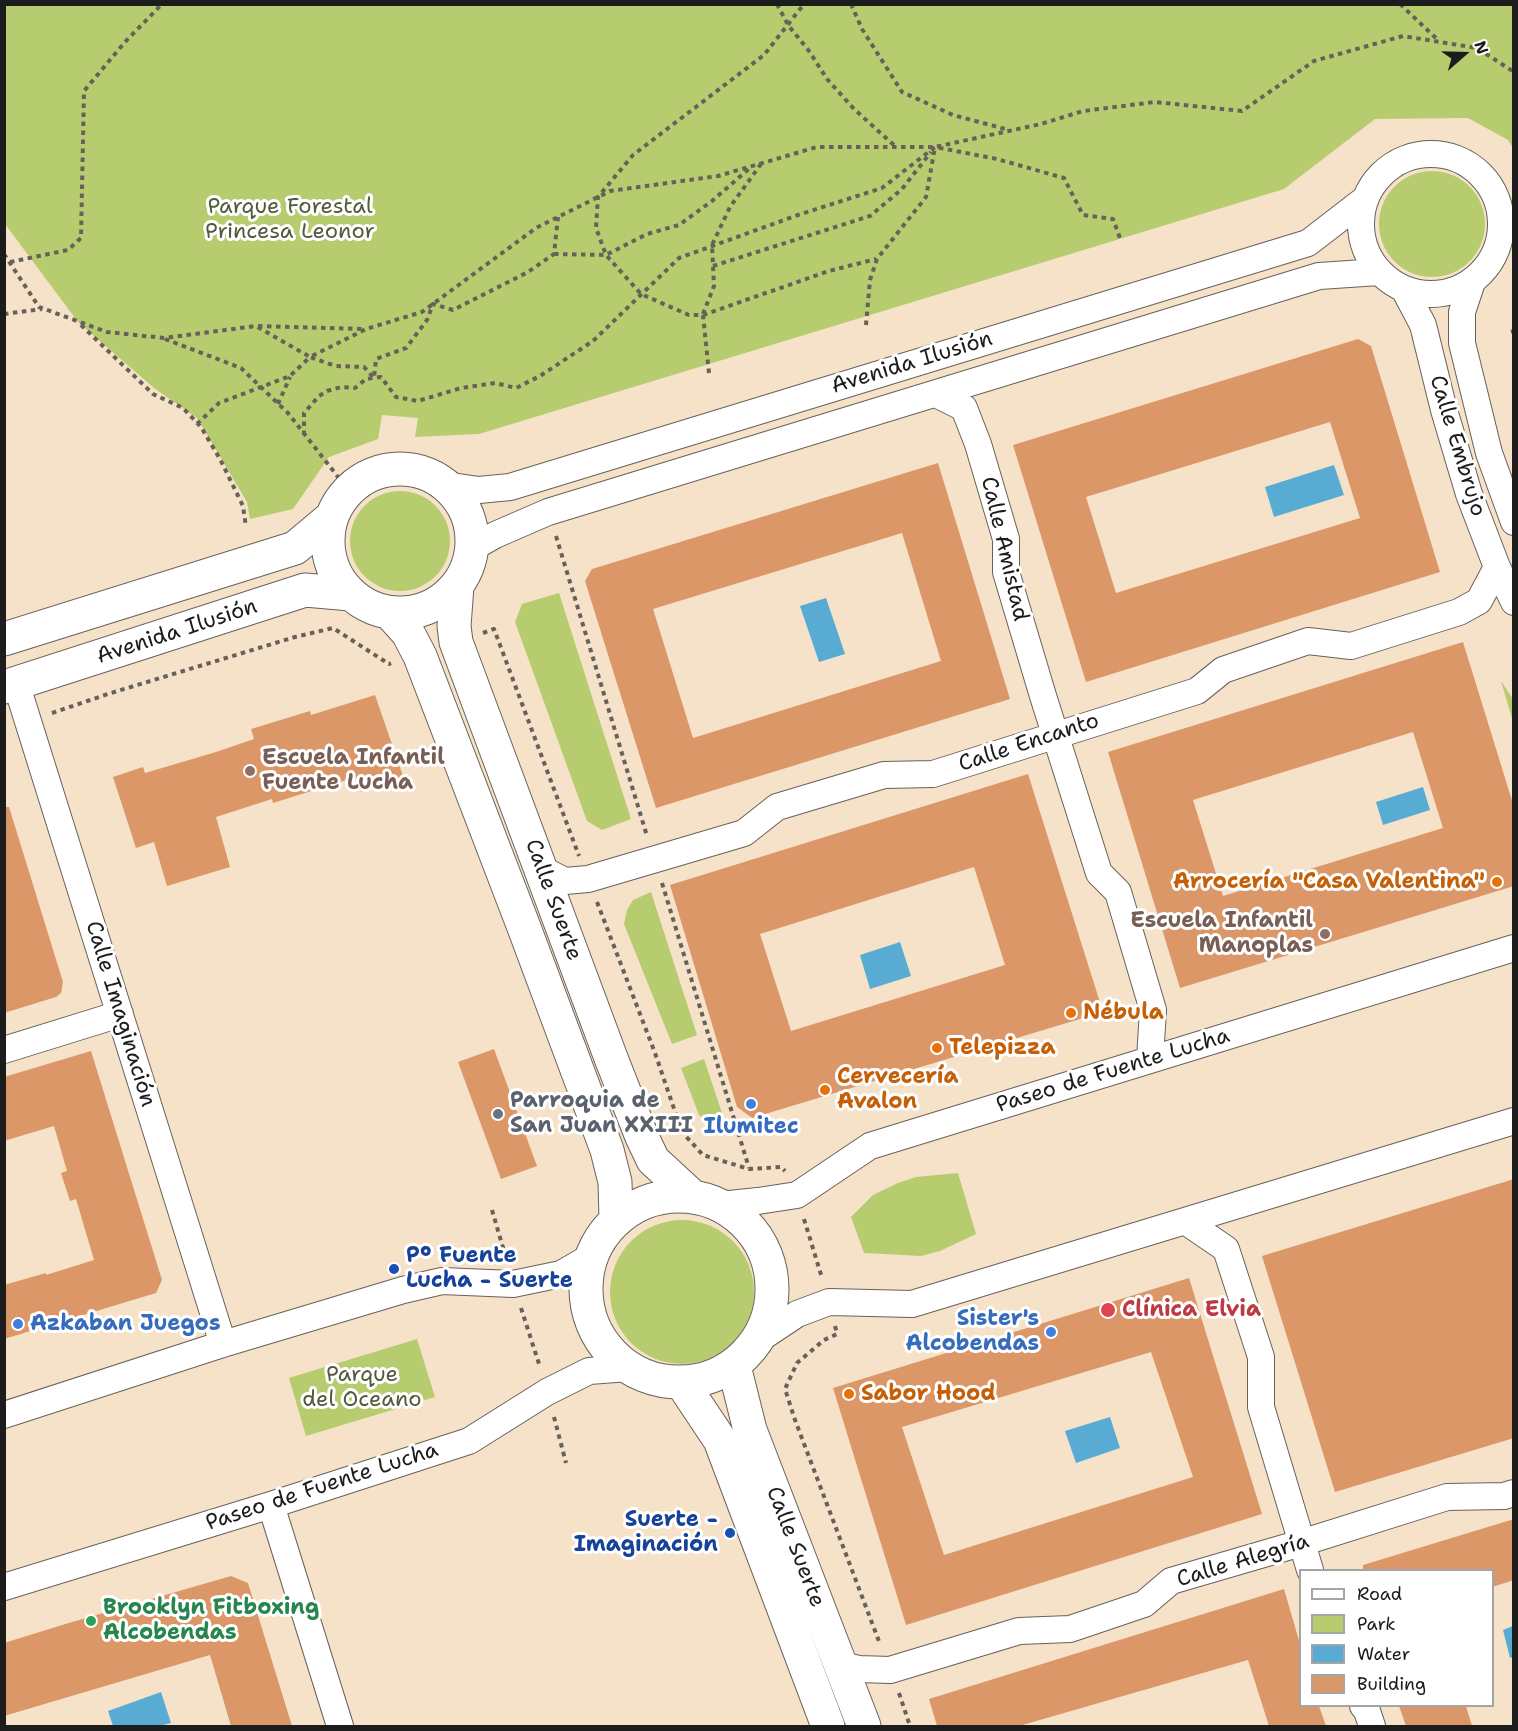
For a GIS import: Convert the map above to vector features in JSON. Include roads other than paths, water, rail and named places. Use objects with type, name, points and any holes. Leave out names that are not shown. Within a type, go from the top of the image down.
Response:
[{"type":"main road","points":[[403,469],[425,474],[445,485],[463,507],[472,534],[470,562],[457,586],[438,603],[416,612],[390,613],[369,607],[351,594],[338,578],[330,559],[328,538],[332,517],[342,497],[359,482],[380,472],[403,469]]},
{"type":"main road","name":"Avenida Ilusión","points":[[4,639],[295,548],[332,517]]},
{"type":"main road","name":"Calle Suerte","points":[[457,586],[454,626],[456,642],[642,1137],[654,1160],[706,1201]]},
{"type":"main road","name":"Avenida Ilusión","points":[[10,685],[305,591],[351,594]]},
{"type":"main road","name":"Calle Suerte","points":[[390,613],[408,633],[420,656],[525,930],[607,1150],[615,1182],[616,1219]]},
{"type":"main road","points":[[669,1196],[706,1201],[751,1229],[769,1264],[772,1304],[758,1340],[734,1366],[709,1378],[682,1383],[654,1380],[629,1368],[599,1338],[586,1298],[592,1256],[606,1231],[616,1219],[647,1201],[669,1196]]},
{"type":"main road","name":"Calle Suerte","points":[[734,1366],[750,1430],[864,1726]]},
{"type":"main road","name":"Calle Suerte","points":[[682,1383],[720,1440],[828,1726]]},
{"type":"street","points":[[1442,154],[1464,162],[1483,177],[1496,196],[1502,220],[1499,244],[1489,265],[1472,282],[1451,292],[1427,295],[1404,289],[1379,272],[1368,256],[1362,237],[1361,218],[1365,199],[1378,179],[1396,163],[1418,155],[1442,154]]},
{"type":"street","name":"Avenida Ilusión","points":[[445,485],[479,490],[510,487],[1308,243],[1365,199]]},
{"type":"street","name":"Avenida Ilusión","points":[[472,548],[495,535],[548,512],[1319,276],[1379,272]]},
{"type":"street","name":"Calle Embrujo","points":[[1472,282],[1462,312],[1462,343],[1489,453],[1514,522]]},
{"type":"street","name":"Calle Embrujo","points":[[1404,289],[1422,325],[1468,494],[1497,567],[1514,602]]},
{"type":"street","name":"Calle Amistad","points":[[936,394],[964,408],[978,444],[1006,539],[1006,572],[1056,734],[1099,873],[1118,892],[1153,1010],[1150,1059]]},
{"type":"street","name":"Calle Encanto","points":[[541,869],[565,881],[588,879],[744,833],[777,807],[884,776],[933,774],[1197,691],[1223,670],[1308,641],[1351,646],[1459,612],[1479,601],[1497,567]]},
{"type":"street","name":"Calle Imaginación","points":[[10,685],[120,1014],[223,1344]]},
{"type":"street","name":"Paseo de Fuente Lucha","points":[[706,1201],[758,1201],[797,1195],[870,1146],[1514,948]]},
{"type":"street","points":[[4,1050],[120,1014]]},
{"type":"street","points":[[758,1340],[797,1314],[829,1302],[912,1304],[1514,1121]]},
{"type":"street","points":[[1185,1221],[1226,1250],[1261,1357],[1261,1407],[1310,1569]]},
{"type":"street","points":[[4,1415],[223,1344],[403,1290],[442,1281],[513,1284],[561,1274],[592,1256]]},
{"type":"street","name":"Paseo de Fuente Lucha","points":[[4,1587],[469,1441],[548,1392],[589,1371],[629,1368]]},
{"type":"street","name":"Calle Alegría","points":[[840,1665],[859,1669],[890,1670],[1019,1631],[1070,1629],[1144,1604],[1171,1581],[1447,1497],[1504,1496],[1514,1493]]},
{"type":"street","points":[[271,1505],[340,1726]]},
{"type":"street","points":[[1364,1707],[1372,1726]]},
{"type":"water","points":[[1334,465],[1344,495],[1274,517],[1265,487]]},
{"type":"water","points":[[826,598],[845,654],[819,662],[800,606]]},
{"type":"water","points":[[1423,787],[1430,810],[1383,825],[1376,802]]},
{"type":"water","points":[[900,942],[911,976],[870,989],[860,955]]},
{"type":"water","points":[[1110,1417],[1120,1448],[1076,1463],[1065,1431]]},
{"type":"water","points":[[1513,1626],[1513,1657],[1510,1658],[1503,1630]]},
{"type":"water","points":[[161,1692],[171,1723],[159,1726],[113,1726],[108,1711]]},
{"type":"place","name":"Escuela Infantil Fuente Lucha","points":[[250,771]]},
{"type":"place","name":"Arrocería \"Casa Valentina\"","points":[[1497,882]]},
{"type":"place","name":"Escuela Infantil Manoplas","points":[[1325,934]]},
{"type":"place","name":"Nébula","points":[[1071,1013]]},
{"type":"place","name":"Telepizza","points":[[937,1048]]},
{"type":"place","name":"Cervecería Avalon","points":[[825,1090]]},
{"type":"place","name":"Ilumitec","points":[[751,1104]]},
{"type":"place","name":"Parroquia de San Juan XXIII","points":[[498,1114]]},
{"type":"place","name":"Pº Fuente Lucha - Suerte","points":[[394,1269]]},
{"type":"place","name":"Clínica Elvia","points":[[1108,1310]]},
{"type":"place","name":"Azkaban Juegos","points":[[18,1324]]},
{"type":"place","name":"Sister's Alcobendas","points":[[1051,1332]]},
{"type":"place","name":"Sabor Hood","points":[[849,1394]]},
{"type":"place","name":"Suerte - Imaginación","points":[[730,1533]]},
{"type":"place","name":"Brooklyn Fitboxing Alcobendas","points":[[91,1621]]},
{"type":"park label","name":"Parque Forestal Princesa Leonor","points":[[290,220]]},
{"type":"park label","name":"Parque del Oceano","points":[[362,1388]]}]
